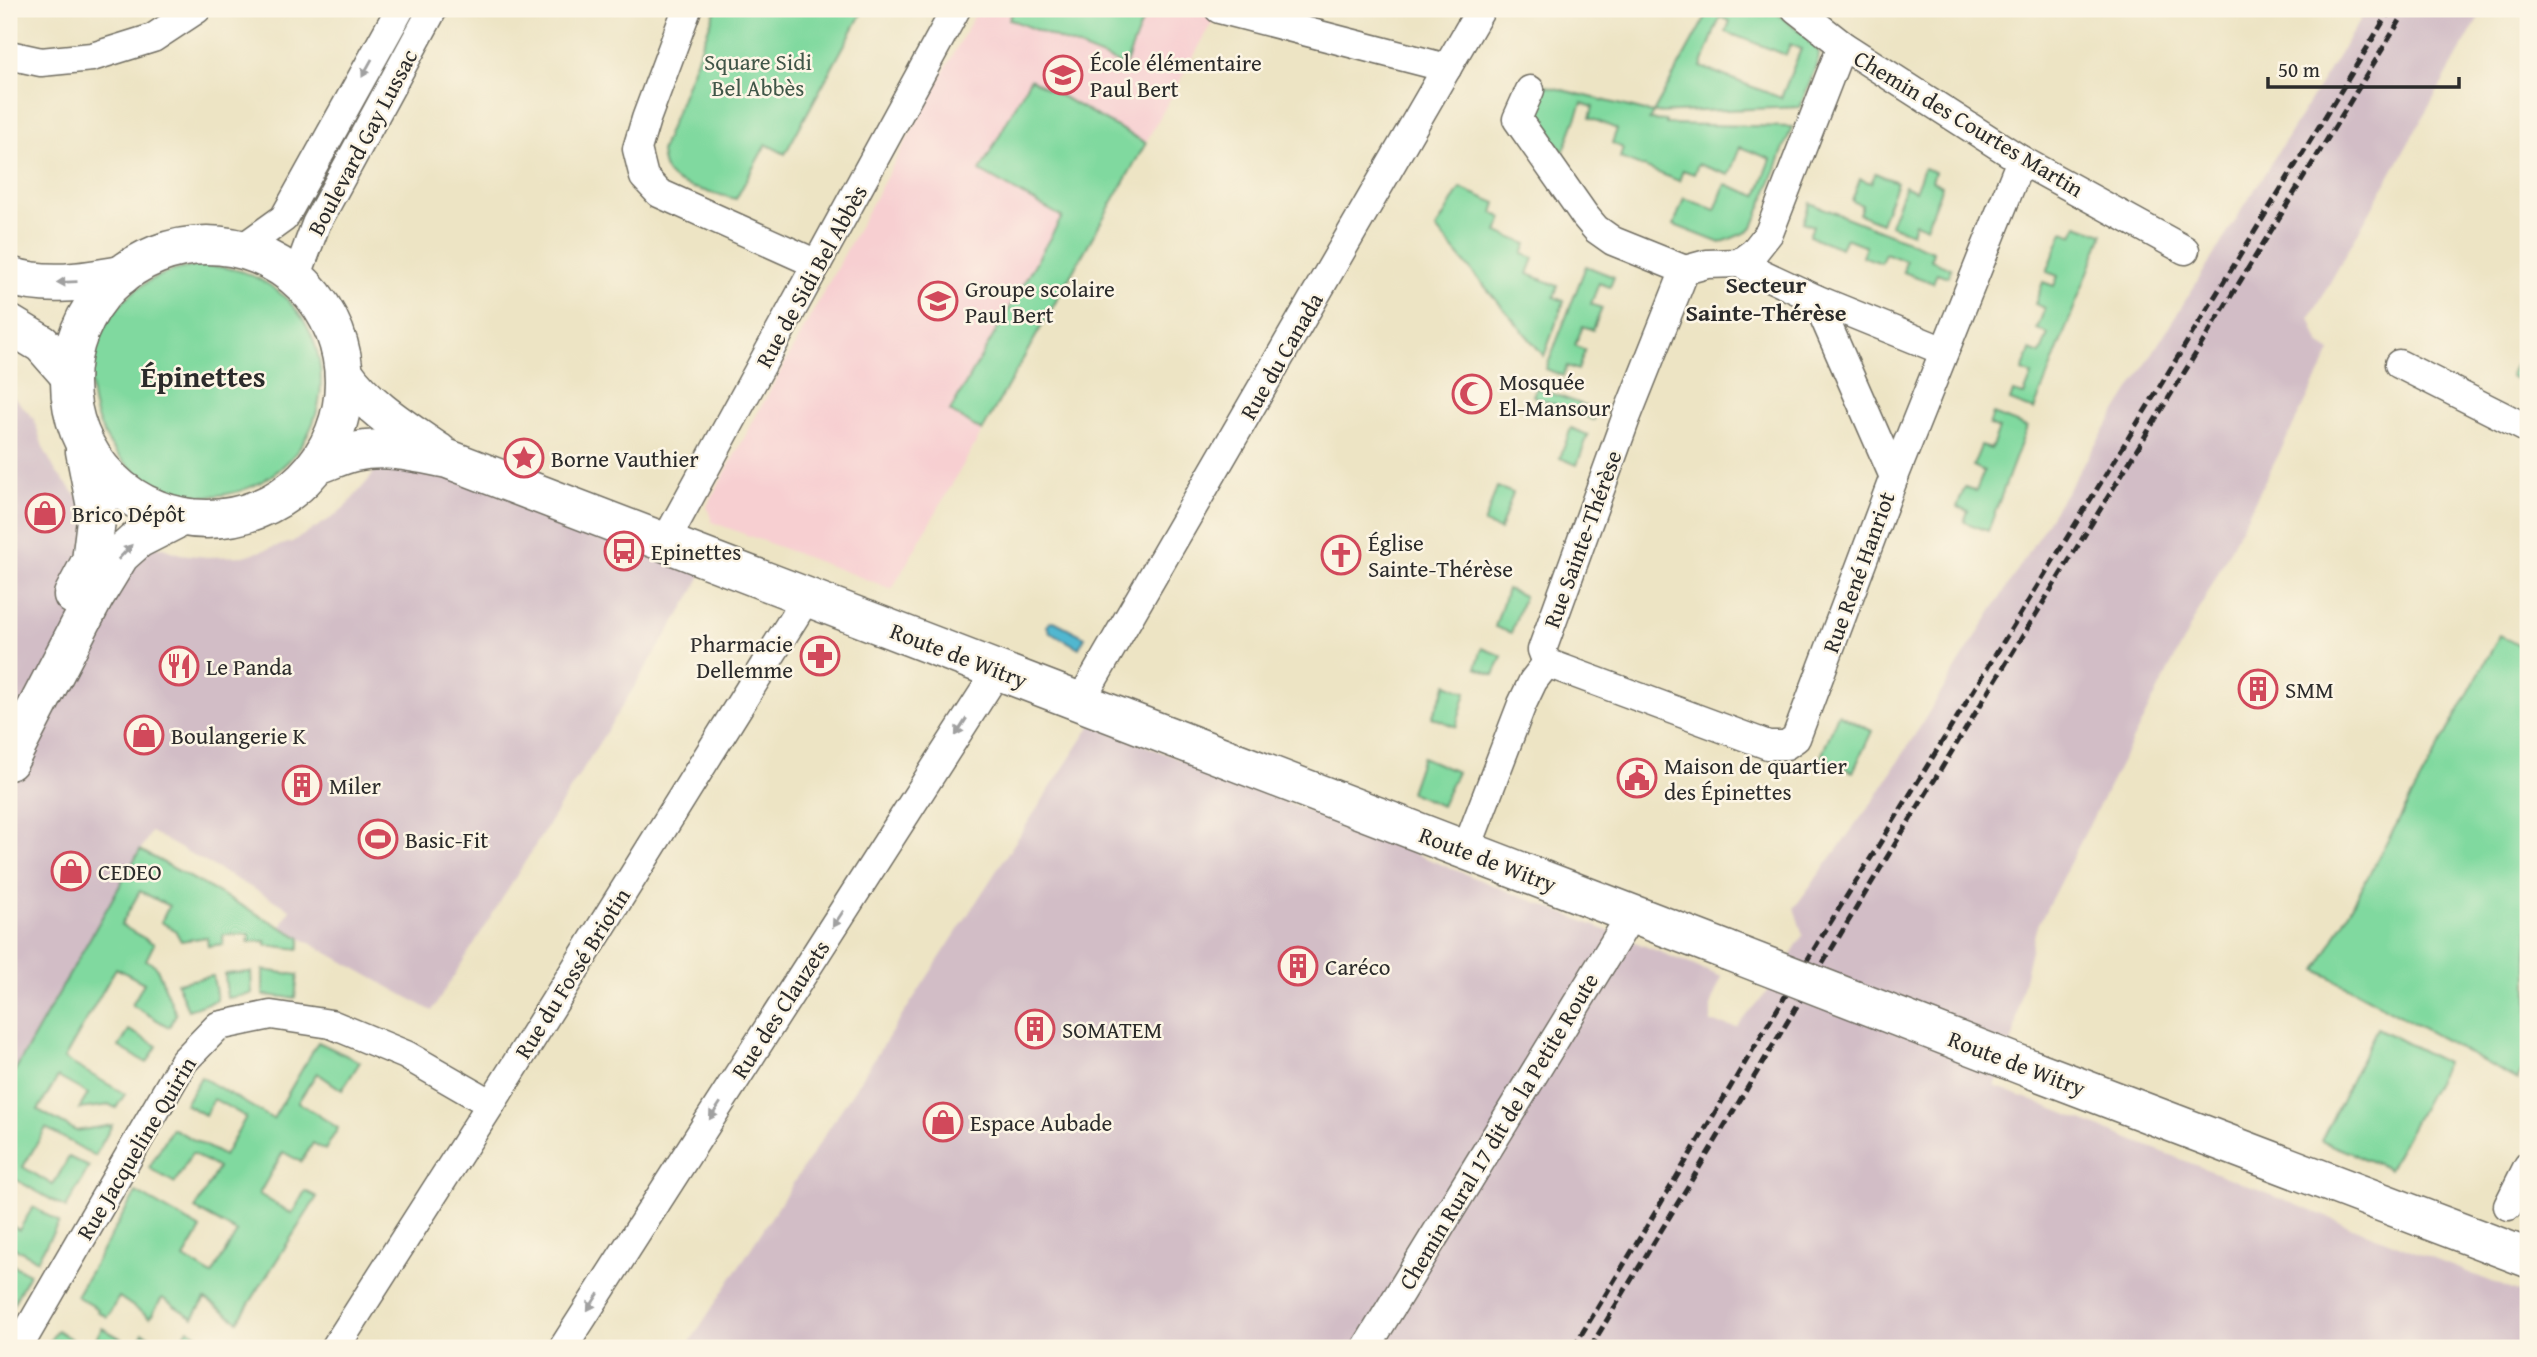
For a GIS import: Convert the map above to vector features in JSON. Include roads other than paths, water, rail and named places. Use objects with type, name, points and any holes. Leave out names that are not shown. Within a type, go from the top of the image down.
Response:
[{"type":"main road","points":[[9,711],[91,561],[97,512],[83,442],[73,411],[70,376],[75,344],[100,295],[144,260],[179,248],[208,245],[241,249],[271,261],[296,278],[316,299],[328,318],[340,347],[344,373],[340,418],[317,465],[295,488],[260,509],[226,519],[205,520],[157,510],[127,494],[102,470],[83,442]]},
{"type":"main road","points":[[9,276],[40,282],[66,283],[122,275]]},
{"type":"main road","points":[[9,324],[42,344],[70,376]]},
{"type":"main road","name":"Route de Witry","points":[[344,373],[358,393],[371,405],[448,459]]},
{"type":"main road","name":"Route de Witry","points":[[317,465],[353,452],[377,449],[448,459],[2528,1258]]},
{"type":"main road","points":[[9,761],[95,596],[120,555],[138,539],[181,517]]},
{"type":"street","points":[[9,55],[41,62],[92,57],[153,38],[197,9]]},
{"type":"street","name":"Boulevard Gay Lussac","points":[[241,249],[284,218],[400,9]]},
{"type":"street","name":"Boulevard Gay Lussac","points":[[296,278],[316,225],[433,9]]},
{"type":"street","points":[[687,9],[637,149],[644,177],[659,193],[817,264]]},
{"type":"street","name":"Rue de Sidi Bel Abbès","points":[[665,542],[956,9]]},
{"type":"street","name":"Rue du Canada","points":[[1080,702],[1481,9]]},
{"type":"street","name":"Chemin des Courtes Martin","points":[[1796,9],[1842,45],[2021,160],[2185,250]]},
{"type":"street","points":[[1226,10],[1447,68]]},
{"type":"street","points":[[1739,263],[1754,252],[1769,233],[1842,45]]},
{"type":"street","points":[[1530,90],[1517,119],[1584,216],[1613,241],[1685,270],[1707,264],[1739,263],[1816,299],[1944,351]]},
{"type":"street","name":"Rue René Hanriot","points":[[1547,663],[1769,746],[1786,745],[1796,738],[1894,477],[2021,160]]},
{"type":"street","name":"Rue Sainte-Thérèse","points":[[1466,850],[1522,704],[1533,681],[1547,663],[1542,650],[1626,418],[1685,270]]},
{"type":"street","points":[[1816,299],[1894,477]]},
{"type":"street","points":[[2399,364],[2528,429]]},
{"type":"street","name":"Rue du Fossé Briotin","points":[[335,1348],[491,1104],[807,597]]},
{"type":"street","name":"Rue des Clauzets","points":[[563,1348],[998,670]]},
{"type":"street","name":"Chemin Rural 17 dit de la Petite Route","points":[[1366,1348],[1622,930],[1629,913]]},
{"type":"street","name":"Rue Jacqueline Quirin","points":[[18,1348],[184,1061],[218,1026],[271,1015],[331,1024],[406,1055],[491,1104]]},
{"type":"street","points":[[2508,1206],[2528,1166]]},
{"type":"water","points":[[1054,621],[1085,637],[1079,648],[1050,632],[1047,626]]},
{"type":"railway","points":[[1573,1348],[1800,972],[2391,9]]},
{"type":"railway","points":[[1590,1348],[2407,9]]},
{"type":"place","name":"École élémentaire Paul Bert","points":[[1063,75]]},
{"type":"place","name":"Groupe scolaire Paul Bert","points":[[938,301]]},
{"type":"place","name":"Mosquée El-Mansour","points":[[1472,394]]},
{"type":"place","name":"Borne Vauthier","points":[[524,458]]},
{"type":"place","name":"Brico Dépôt","points":[[45,513]]},
{"type":"place","name":"Epinettes","points":[[624,551]]},
{"type":"place","name":"Église Sainte-Thérèse","points":[[1341,555]]},
{"type":"place","name":"Pharmacie Dellemme","points":[[820,656]]},
{"type":"place","name":"Le Panda","points":[[179,666]]},
{"type":"place","name":"SMM","points":[[2258,689]]},
{"type":"place","name":"Boulangerie K","points":[[144,735]]},
{"type":"place","name":"Maison de quartier des Épinettes","points":[[1637,778]]},
{"type":"place","name":"Miler","points":[[302,785]]},
{"type":"place","name":"Basic-Fit","points":[[378,839]]},
{"type":"place","name":"CEDEO","points":[[71,871]]},
{"type":"place","name":"Caréco","points":[[1298,966]]},
{"type":"place","name":"SOMATEM","points":[[1035,1029]]},
{"type":"place","name":"Espace Aubade","points":[[943,1122]]},
{"type":"district","name":"Secteur Sainte-Thérèse","points":[[1766,298]]},
{"type":"district","name":"Épinettes","points":[[203,376]]},
{"type":"park label","name":"Square Sidi Bel Abbès","points":[[758,74]]}]
